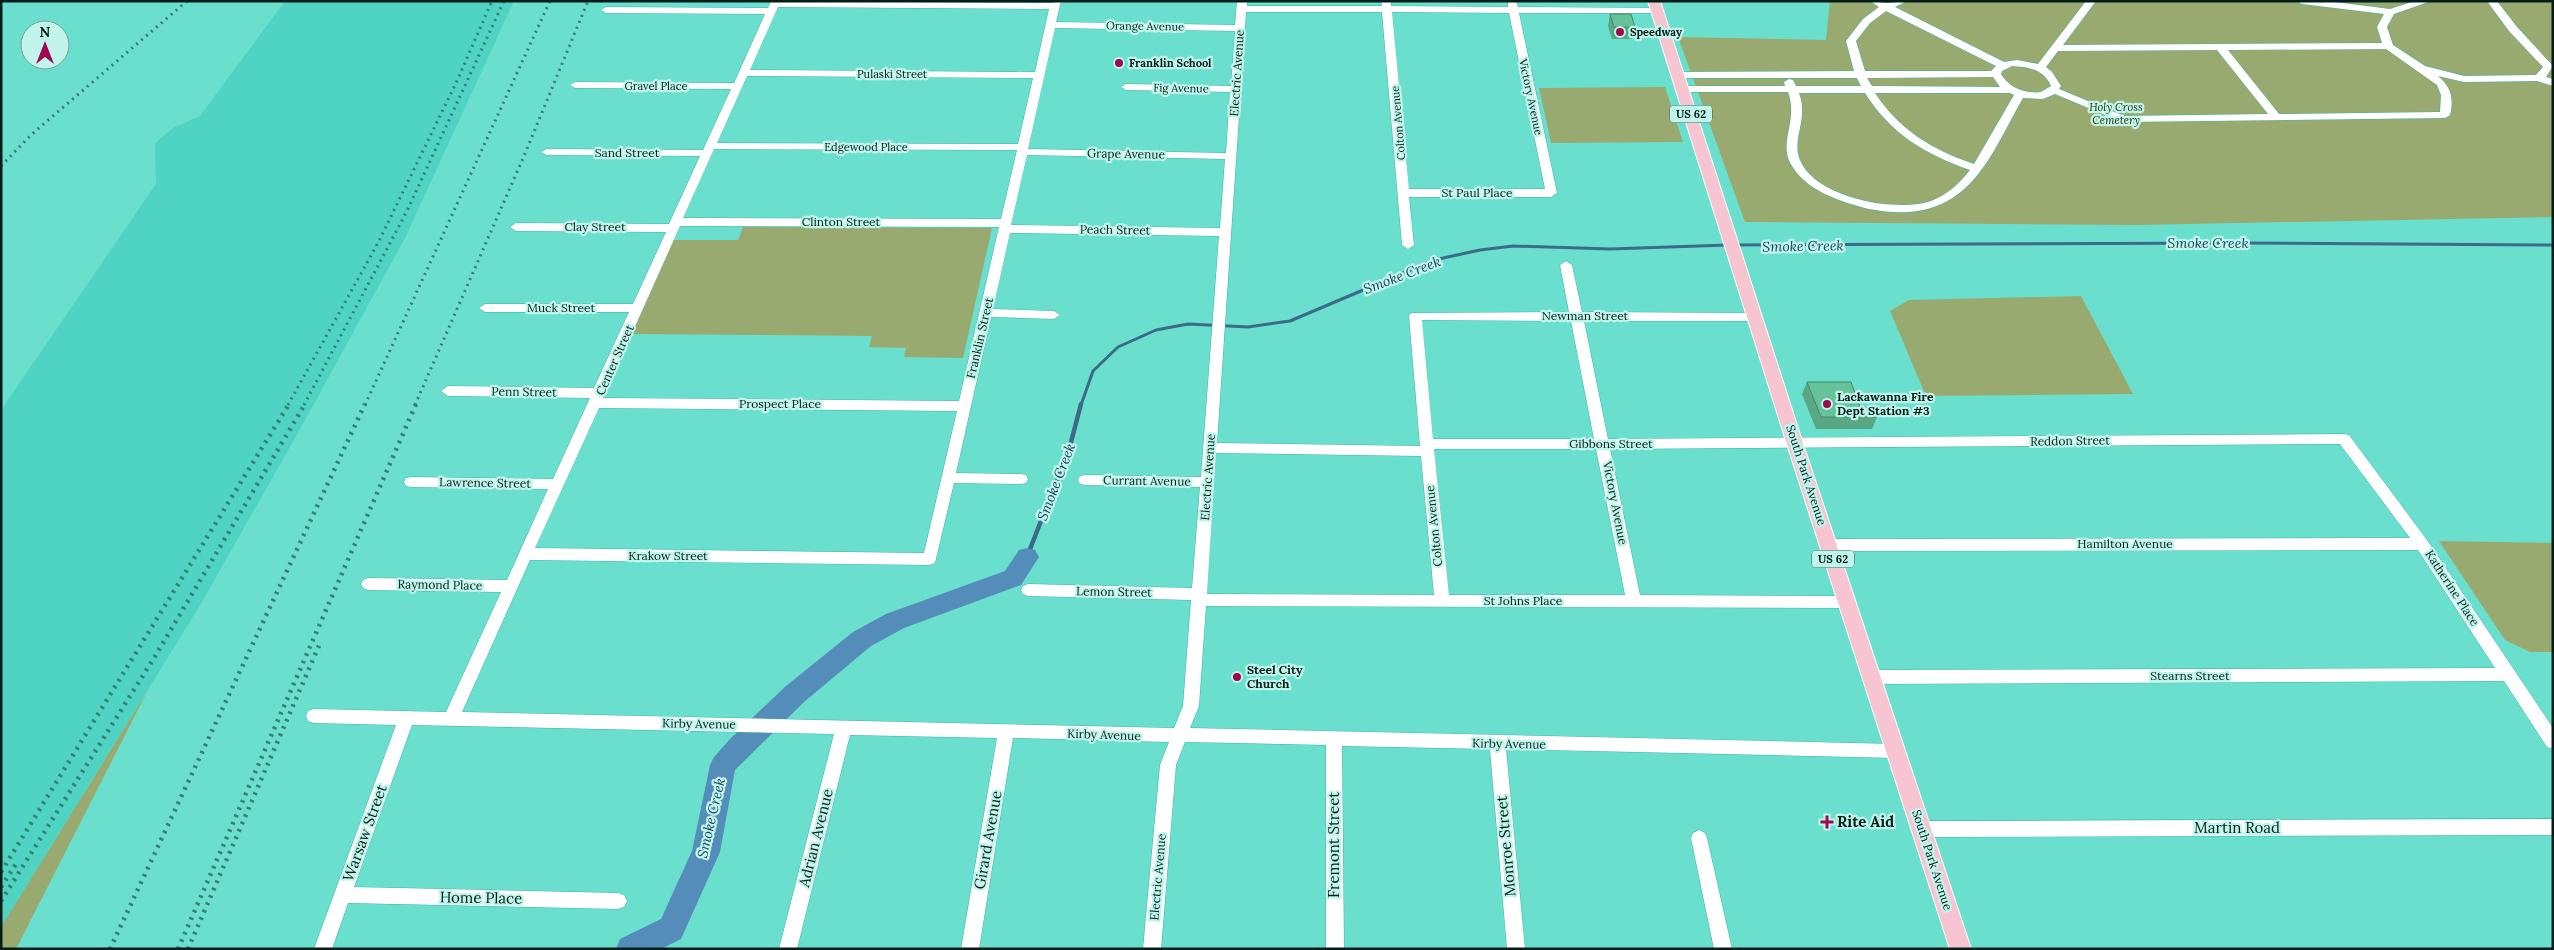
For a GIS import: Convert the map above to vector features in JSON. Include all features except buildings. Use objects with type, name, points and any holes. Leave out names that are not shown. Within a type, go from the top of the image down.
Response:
[{"type":"main road","name":"South Park Avenue","points":[[1655,6],[1795,444],[1961,949]]},
{"type":"street","points":[[1875,1],[1999,70],[2002,85],[2015,92]]},
{"type":"street","points":[[1902,1],[1886,6],[1865,20],[1851,42],[1854,59],[1868,89],[1887,120],[1930,150],[1977,169]]},
{"type":"street","points":[[2040,68],[2091,1]]},
{"type":"street","points":[[2302,1],[2390,12],[2426,1]]},
{"type":"street","points":[[2492,1],[2513,30],[2550,68],[2538,78]]},
{"type":"street","points":[[606,10],[774,5],[1055,3]]},
{"type":"street","name":"Franklin Street","points":[[810,557],[930,558],[1055,3]]},
{"type":"street","name":"Center Street","points":[[452,717],[598,398],[774,5]]},
{"type":"street","points":[[1242,5],[1655,6]]},
{"type":"street","name":"Electric Avenue","points":[[1152,949],[1168,765],[1191,706],[1242,5]]},
{"type":"street","name":"Colton Avenue","points":[[1386,5],[1408,246]]},
{"type":"street","name":"Victory Avenue","points":[[1513,5],[1551,193]]},
{"type":"street","points":[[2388,46],[2382,27],[2390,12]]},
{"type":"street","name":"Orange Avenue","points":[[1050,25],[1240,28]]},
{"type":"street","points":[[1683,89],[1868,89],[2015,92],[2037,96],[2054,90],[2122,119],[2445,116],[2447,104],[2444,87],[2421,68],[2388,46],[2056,48]]},
{"type":"street","points":[[2220,47],[2276,117]]},
{"type":"street","points":[[1678,75],[1861,74],[1999,70],[2021,63],[2040,68],[2054,78],[2056,86],[2054,90]]},
{"type":"street","points":[[2421,68],[2464,79],[2538,78],[2553,83]]},
{"type":"street","name":"Pulaski Street","points":[[744,73],[1039,75]]},
{"type":"street","points":[[1785,74],[1797,104],[1798,114],[1790,148],[1797,165],[1814,184],[1834,195],[1893,208],[1932,204],[1948,197],[1964,186],[1977,169],[2015,92]]},
{"type":"street","points":[[2444,87],[2464,79]]},
{"type":"street","name":"Gravel Place","points":[[575,85],[738,86]]},
{"type":"street","name":"Fig Avenue","points":[[1126,87],[1236,89]]},
{"type":"street","name":"Edgewood Place","points":[[708,150],[1022,150]]},
{"type":"street","name":"Sand Street","points":[[547,152],[708,150]]},
{"type":"street","name":"Grape Avenue","points":[[1022,150],[1231,156]]},
{"type":"street","name":"St Paul Place","points":[[1404,193],[1551,193]]},
{"type":"street","name":"Clinton Street","points":[[675,225],[1005,226]]},
{"type":"street","name":"Clay Street","points":[[516,227],[675,225]]},
{"type":"street","name":"Peach Street","points":[[1005,226],[1225,232]]},
{"type":"street","name":"Victory Avenue","points":[[1566,265],[1634,601]]},
{"type":"street","name":"Muck Street","points":[[486,308],[637,308]]},
{"type":"street","points":[[986,314],[1054,315]]},
{"type":"street","name":"Colton Avenue","points":[[1415,316],[1442,601]]},
{"type":"street","name":"Newman Street","points":[[1415,316],[1755,317]]},
{"type":"street","name":"Penn Street","points":[[448,392],[598,398]]},
{"type":"street","name":"Prospect Place","points":[[598,398],[965,406]]},
{"type":"street","name":"Reddon Street","points":[[1795,444],[2344,439]]},
{"type":"street","name":"Katherine Place","points":[[2344,439],[2422,544],[2553,742]]},
{"type":"street","name":"Gibbons Street","points":[[1210,448],[1795,444]]},
{"type":"street","points":[[948,478],[1021,479]]},
{"type":"street","name":"Currant Avenue","points":[[1085,480],[1208,482]]},
{"type":"street","name":"Lawrence Street","points":[[411,482],[558,484]]},
{"type":"street","name":"Hamilton Avenue","points":[[1828,545],[2422,544]]},
{"type":"street","name":"Krakow Street","points":[[526,554],[810,557]]},
{"type":"street","name":"Raymond Place","points":[[368,584],[512,586]]},
{"type":"street","name":"Lemon Street","points":[[1028,590],[1199,597]]},
{"type":"street","name":"St Johns Place","points":[[1199,597],[1442,601],[1847,602]]},
{"type":"street","name":"Stearns Street","points":[[1872,678],[2508,674]]},
{"type":"street","name":"Kirby Avenue","points":[[314,716],[452,717],[455,720],[723,724],[1179,737],[1896,751]]},
{"type":"street","name":"Warsaw Street","points":[[323,949],[407,717]]},
{"type":"street","name":"Adrian Avenue","points":[[788,949],[844,728]]},
{"type":"street","name":"Girard Avenue","points":[[970,949],[1006,732]]},
{"type":"street","name":"Fremont Street","points":[[1334,740],[1335,949]]},
{"type":"street","name":"Monroe Street","points":[[1496,743],[1516,949]]},
{"type":"street","name":"Martin Road","points":[[1922,830],[2553,827]]},
{"type":"street","points":[[1699,838],[1723,949]]},
{"type":"street","name":"Home Place","points":[[343,894],[618,901]]},
{"type":"shaded area","points":[[285,1],[514,1],[405,238],[299,431],[199,607],[1,927],[1,410],[156,184],[155,143],[173,128],[200,116]]},
{"type":"green space","name":"Holy Cross Cemetery","points":[[1830,1],[2553,1],[2553,217],[2138,225],[1745,222],[1678,37],[1826,40]]},
{"type":"green space","points":[[1665,87],[1683,142],[1551,143],[1539,88]]},
{"type":"green space","points":[[743,227],[992,228],[963,358],[904,357],[906,348],[869,347],[872,336],[629,334],[672,240],[738,240]]},
{"type":"green space","points":[[2081,296],[2133,394],[1926,396],[1890,311],[1909,300]]},
{"type":"green space","points":[[2439,541],[2553,543],[2553,652],[2530,652],[2505,640]]},
{"type":"green space","points":[[148,690],[16,949],[1,949],[1,927]]},
{"type":"waterway","name":"Smoke Creek","points":[[1735,245],[2246,243],[2553,245]]},
{"type":"waterway","name":"Smoke Creek","points":[[1081,405],[1093,371],[1118,347],[1156,330],[1188,324],[1248,327],[1290,321],[1434,260],[1480,250],[1513,246],[1610,249],[1728,245]]},
{"type":"waterway","name":"Smoke Creek","points":[[1027,557],[1070,446],[1081,404]]},
{"type":"waterway","name":"Smoke Creek","points":[[630,949],[671,929],[706,852],[723,765],[739,747],[795,694],[862,639],[895,621],[1013,578],[1027,557]]},
{"type":"railway","points":[[1,166],[32,134],[187,1]]},
{"type":"railway","points":[[288,405],[379,241],[457,81],[492,1]]},
{"type":"railway","points":[[304,405],[407,211],[504,1]]},
{"type":"railway","points":[[365,405],[550,1]]},
{"type":"railway","points":[[415,405],[524,156],[588,1]]},
{"type":"railway","points":[[1,872],[289,404]]},
{"type":"railway","points":[[1,901],[154,658],[305,404]]},
{"type":"railway","points":[[110,949],[365,404]]},
{"type":"railway","points":[[178,949],[416,404]]},
{"type":"railway","points":[[188,949],[321,641]]},
{"type":"railway","points":[[1,887],[16,864]]},
{"type":"place","name":"Speedway","points":[[1620,32]]},
{"type":"place","name":"Franklin School","points":[[1119,63]]},
{"type":"place","name":"Lackawanna Fire Dept Station #3","points":[[1827,404]]},
{"type":"place","name":"Steel City Church","points":[[1237,677]]},
{"type":"place","name":"Rite Aid","points":[[1827,822]]}]
